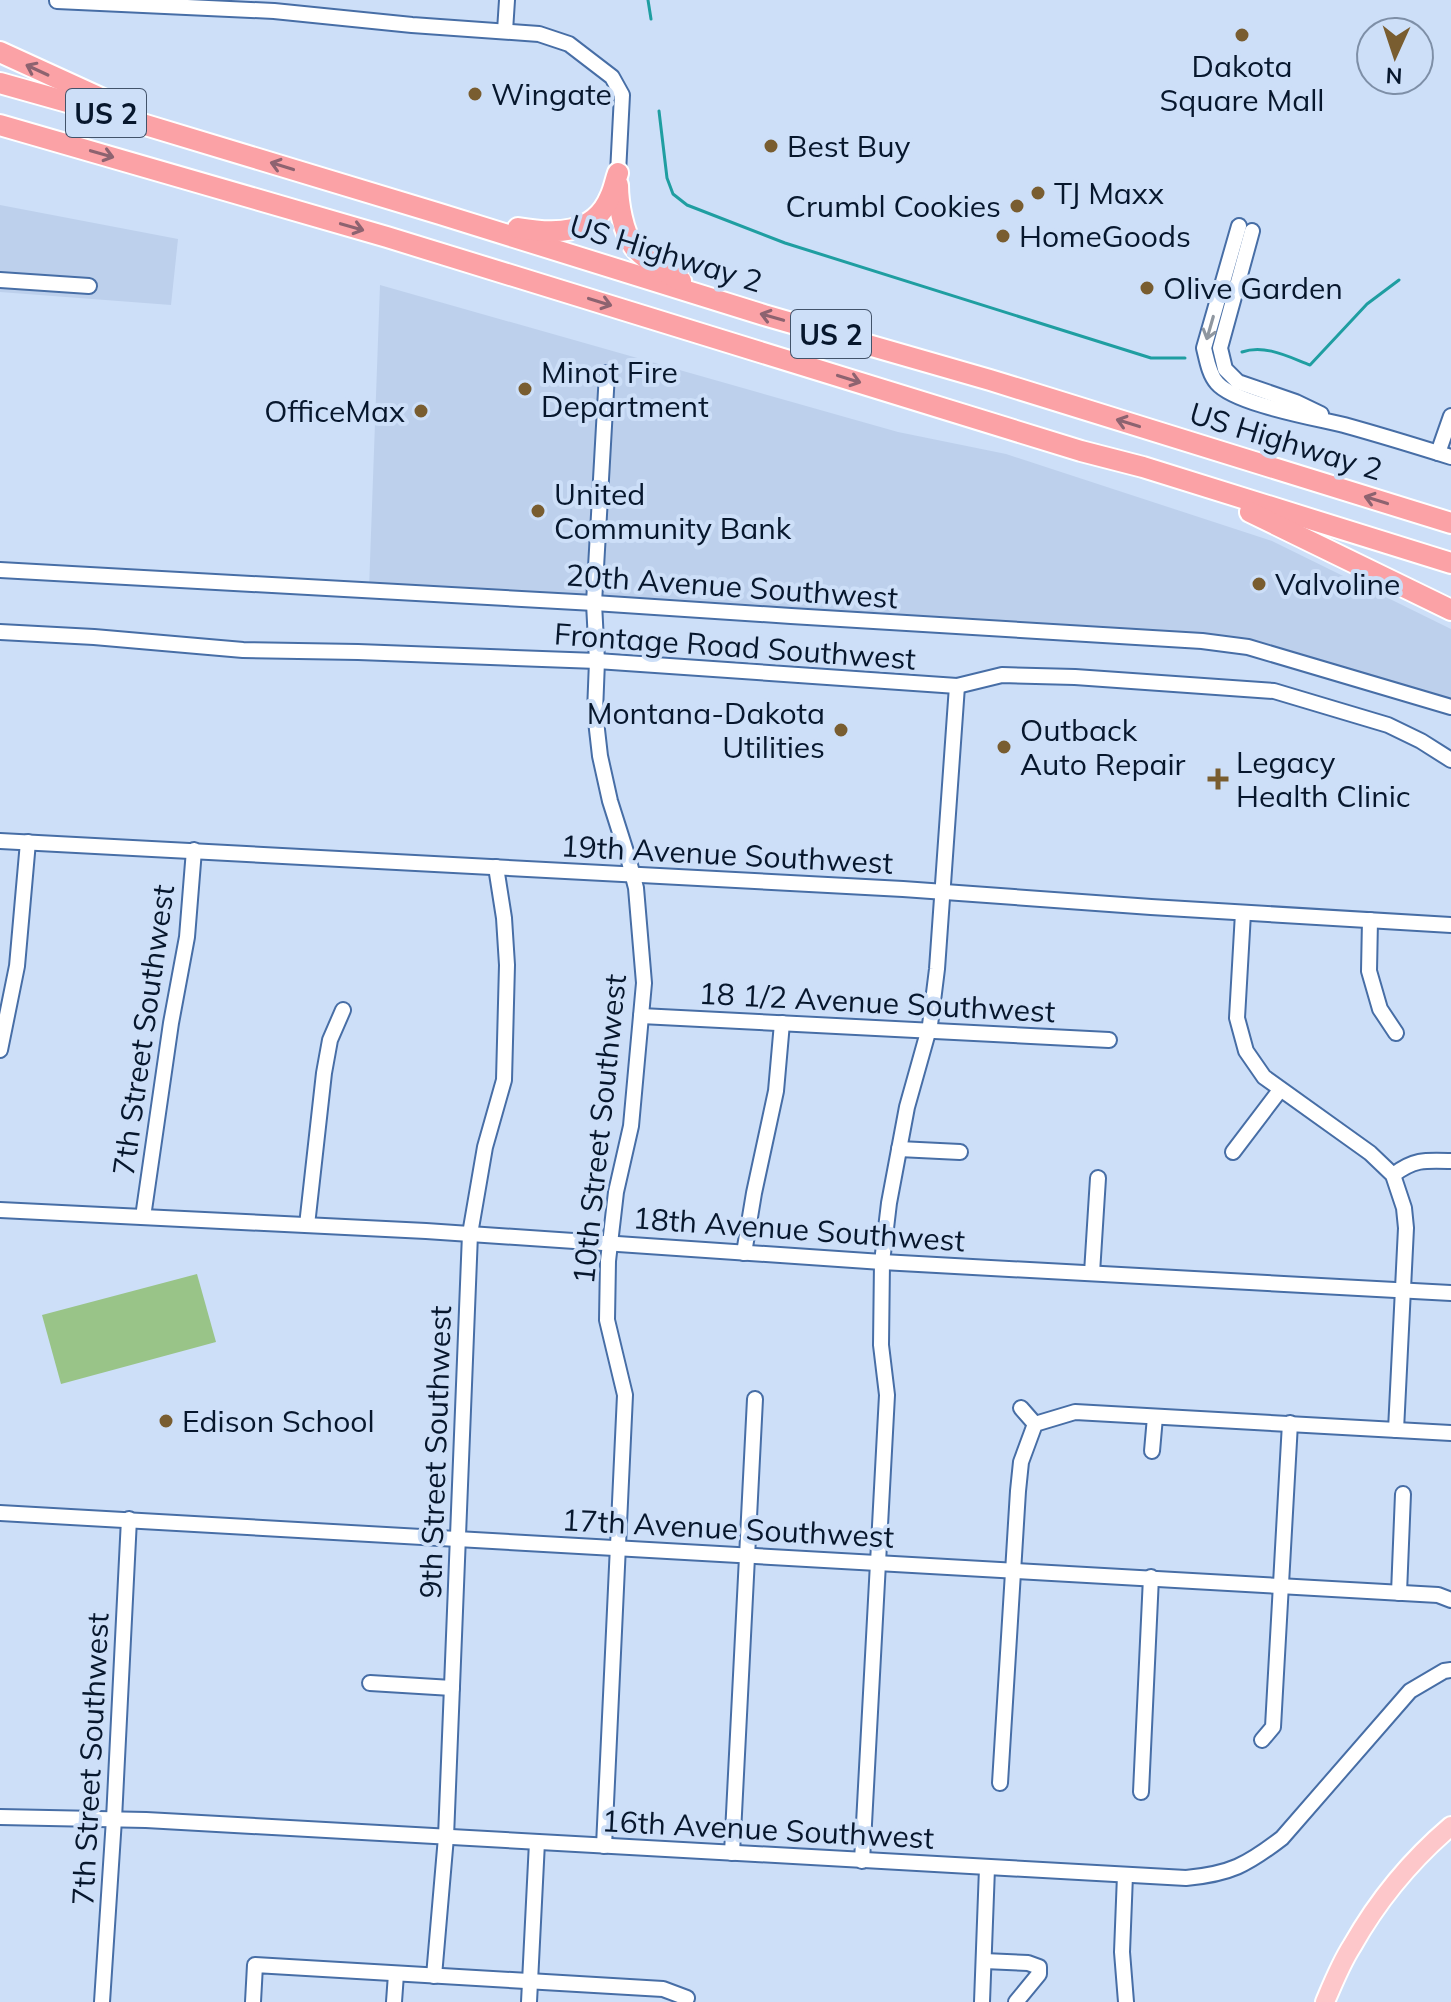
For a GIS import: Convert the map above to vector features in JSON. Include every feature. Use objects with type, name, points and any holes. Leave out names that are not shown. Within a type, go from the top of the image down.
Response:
[{"type":"highway","points":[[0,52],[212,145]]},
{"type":"highway","name":"US Highway 2","points":[[0,83],[990,380],[1451,523]]},
{"type":"highway","name":"US 2","points":[[0,127],[48,138],[490,268],[1451,563]]},
{"type":"highway","points":[[440,214],[529,230],[554,233],[571,231],[594,220],[610,199],[618,173]]},
{"type":"highway","points":[[618,173],[622,220],[634,247],[665,272],[712,299]]},
{"type":"highway","points":[[1143,467],[1254,513],[1451,610]]},
{"type":"main road","points":[[1325,2002],[1350,1948],[1376,1907],[1408,1867],[1451,1826]]},
{"type":"street","points":[[505,31],[507,0]]},
{"type":"street","points":[[57,1],[274,6],[412,25],[539,34],[569,44],[612,77],[622,95],[618,173]]},
{"type":"street","points":[[1246,228],[1220,348],[1225,369],[1238,382],[1296,402],[1343,425],[1445,455],[1451,416]]},
{"type":"street","points":[[0,280],[89,286]]},
{"type":"street","name":"10th Street Southwest","points":[[604,1846],[625,1395],[607,1320],[610,1243],[616,1192],[631,1126],[644,983],[632,875],[610,801],[595,712],[597,661],[594,603],[607,373]]},
{"type":"street","name":"20th Avenue Southwest","points":[[0,570],[1202,641],[1248,647],[1451,707]]},
{"type":"street","name":"Frontage Road Southwest","points":[[0,632],[243,650],[597,661],[957,686],[1002,675],[1274,691],[1388,725],[1451,760]]},
{"type":"street","points":[[862,1861],[887,1395],[881,1345],[882,1262],[889,1203],[907,1107],[929,1031],[937,969],[957,686]]},
{"type":"street","name":"19th Avenue Southwest","points":[[0,841],[943,892],[1451,925]]},
{"type":"street","points":[[0,1050],[17,966],[28,842]]},
{"type":"street","name":"7th Street Southwest","points":[[143,1217],[168,1037],[187,937],[194,850]]},
{"type":"street","name":"9th Street Southwest","points":[[434,1976],[446,1837],[470,1234],[485,1147],[504,1080],[507,965],[496,867]]},
{"type":"street","points":[[1243,913],[1237,1018],[1246,1051],[1264,1077],[1370,1153],[1393,1175],[1404,1208],[1406,1228],[1396,1430]]},
{"type":"street","points":[[1370,920],[1369,971],[1380,1009],[1396,1033]]},
{"type":"street","points":[[307,1225],[324,1073],[330,1040],[343,1010]]},
{"type":"street","name":"18 1/2 Avenue Southwest","points":[[641,1016],[1109,1040]]},
{"type":"street","points":[[744,1253],[776,1091],[782,1023]]},
{"type":"street","points":[[1233,1152],[1280,1090]]},
{"type":"street","points":[[899,1149],[960,1152]]},
{"type":"street","points":[[1393,1175],[1416,1161],[1451,1161]]},
{"type":"street","points":[[1092,1273],[1098,1178]]},
{"type":"street","name":"18th Avenue Southwest","points":[[0,1210],[470,1234],[882,1262],[1451,1293]]},
{"type":"street","points":[[732,1853],[755,1399]]},
{"type":"street","points":[[1021,1408],[1035,1424]]},
{"type":"street","points":[[1035,1424],[1075,1412],[1451,1433]]},
{"type":"street","points":[[1152,1451],[1155,1417]]},
{"type":"street","points":[[1262,1740],[1273,1727],[1290,1423]]},
{"type":"street","points":[[1000,1783],[1018,1491],[1021,1462],[1035,1424]]},
{"type":"street","points":[[1399,1593],[1403,1494]]},
{"type":"street","name":"17th Avenue Southwest","points":[[0,1513],[1151,1577],[1438,1595],[1451,1600]]},
{"type":"street","name":"7th Street Southwest","points":[[102,2002],[129,1519]]},
{"type":"street","points":[[1141,1792],[1151,1577]]},
{"type":"street","name":"16th Avenue Southwest","points":[[0,1817],[114,1819],[987,1868],[1186,1878],[1214,1876],[1244,1865],[1282,1838],[1410,1691],[1451,1670]]},
{"type":"street","points":[[370,1683],[452,1688]]},
{"type":"street","points":[[529,2002],[537,1842]]},
{"type":"street","points":[[982,2002],[987,1868]]},
{"type":"street","points":[[1125,1875],[1122,1952],[1126,2002]]},
{"type":"street","points":[[984,1961],[1028,1963],[1039,1967],[1039,1974],[1016,2002]]},
{"type":"street","points":[[253,2002],[255,1965],[663,1989],[687,1998]]},
{"type":"street","points":[[394,2002],[396,1974]]},
{"type":"shaded area","points":[[0,205],[178,239],[171,305],[0,292]]},
{"type":"shaded area","points":[[380,285],[898,432],[1006,454],[1272,541],[1451,629],[1451,705],[1251,646],[369,589]]},
{"type":"green space","points":[[197,1274],[216,1342],[61,1384],[42,1315]]},
{"type":"waterway","points":[[648,0],[651,19]]},
{"type":"waterway","points":[[659,111],[667,178],[673,194],[687,205],[785,243],[1151,358],[1185,358]]},
{"type":"waterway","points":[[1242,352],[1268,350],[1310,365],[1367,304],[1399,280]]},
{"type":"place","name":"Dakota Square Mall","points":[[1242,35]]},
{"type":"place","name":"Wingate","points":[[475,94]]},
{"type":"place","name":"Best Buy","points":[[771,146]]},
{"type":"place","name":"TJ Maxx","points":[[1038,193]]},
{"type":"place","name":"Crumbl Cookies","points":[[1017,206]]},
{"type":"place","name":"HomeGoods","points":[[1003,236]]},
{"type":"place","name":"Olive Garden","points":[[1147,288]]},
{"type":"place","name":"Minot Fire Department","points":[[525,389]]},
{"type":"place","name":"OfficeMax","points":[[421,411]]},
{"type":"place","name":"United Community Bank","points":[[538,511]]},
{"type":"place","name":"Valvoline","points":[[1259,584]]},
{"type":"place","name":"Montana-Dakota Utilities","points":[[841,730]]},
{"type":"place","name":"Outback Auto Repair","points":[[1004,747]]},
{"type":"place","name":"Legacy Health Clinic","points":[[1218,779]]},
{"type":"place","name":"Edison School","points":[[166,1421]]}]
